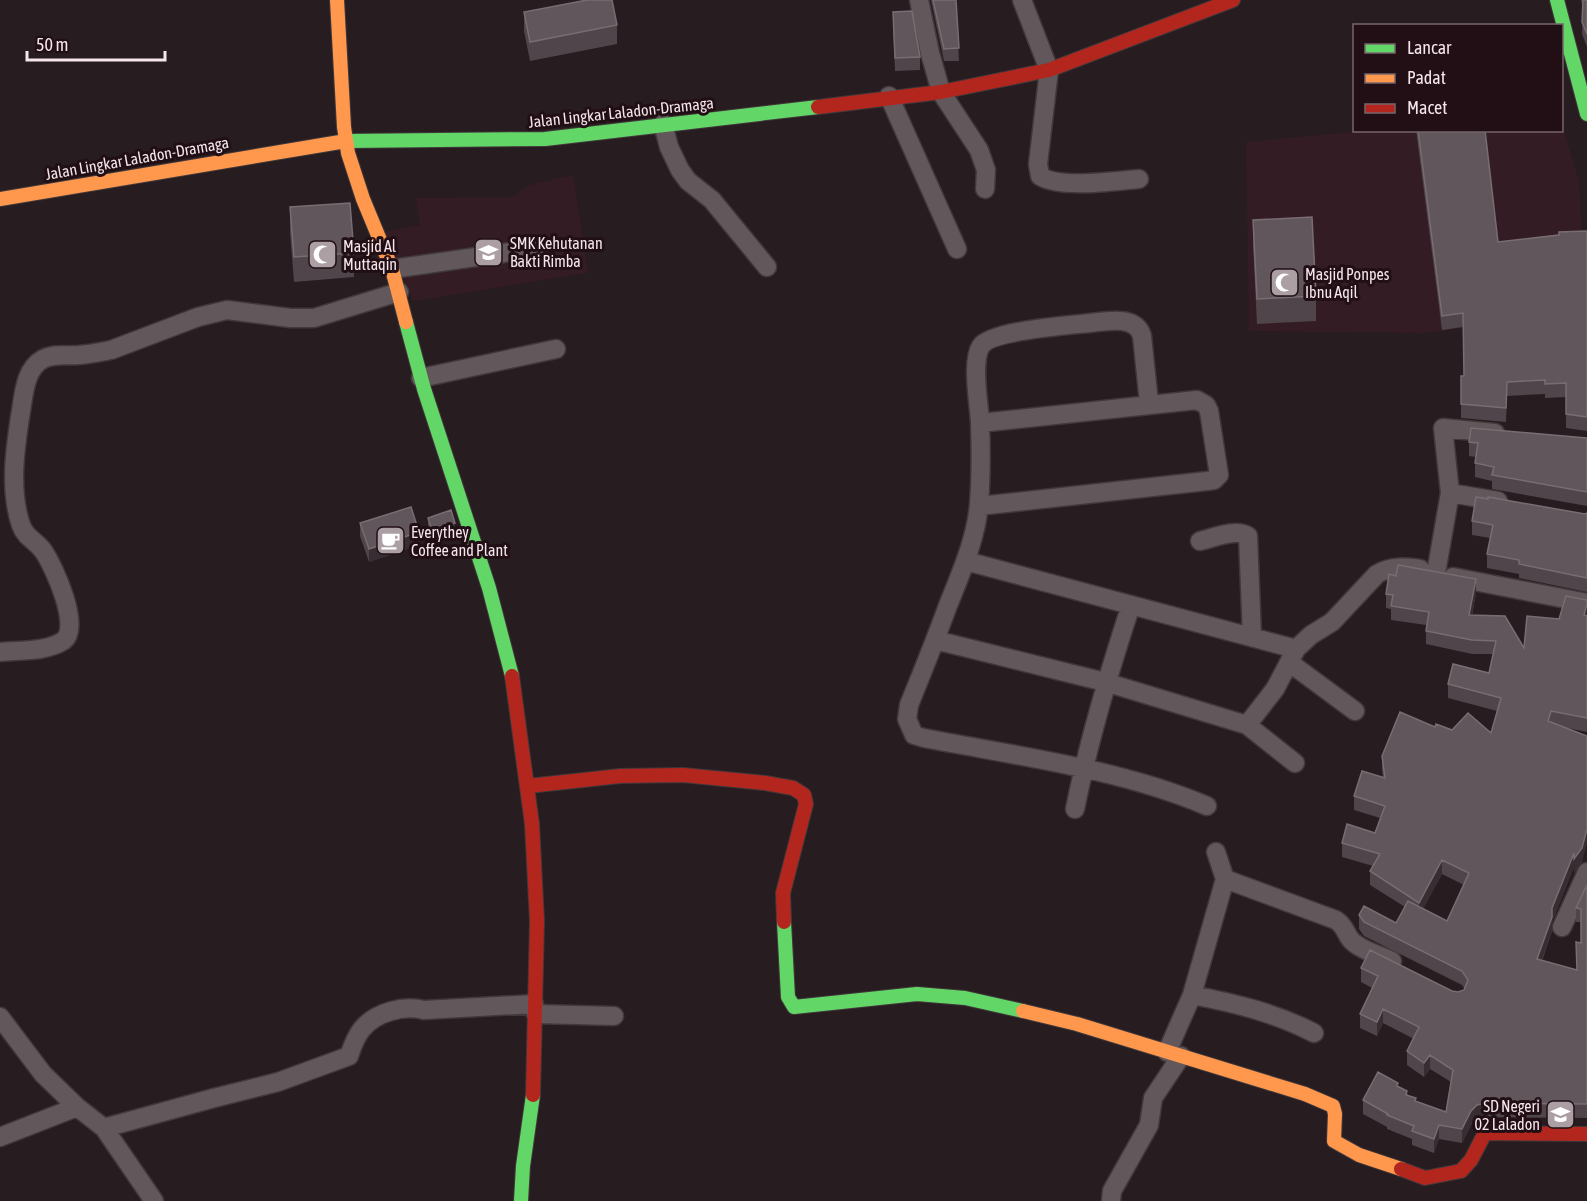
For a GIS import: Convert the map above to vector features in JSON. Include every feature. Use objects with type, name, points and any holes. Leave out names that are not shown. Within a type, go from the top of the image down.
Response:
[{"type":"street","points":[[337,0],[345,141],[353,171],[392,269],[421,378],[468,520],[508,654],[515,688],[532,824],[537,912],[533,1106],[523,1166],[521,1201]]},
{"type":"street","points":[[919,0],[941,92],[979,150],[986,170],[985,189]]},
{"type":"street","points":[[1022,0],[1049,70],[1038,164],[1040,176],[1053,183],[1139,179]]},
{"type":"street","name":"Jalan Lingkar Laladon-Dramaga","points":[[0,199],[345,141],[545,139],[889,96],[941,92],[1049,70],[1233,0]]},
{"type":"street","points":[[1557,0],[1587,114]]},
{"type":"street","points":[[889,96],[957,249]]},
{"type":"street","points":[[663,124],[669,147],[688,181],[712,200],[767,267]]},
{"type":"street","points":[[392,269],[539,248]]},
{"type":"street","points":[[0,652],[48,648],[64,641],[69,630],[68,611],[52,568],[39,545],[24,533],[16,501],[15,452],[23,398],[27,378],[40,361],[51,355],[111,350],[198,317],[227,310],[290,318],[314,318],[399,292]]},
{"type":"street","points":[[1149,403],[1140,331],[1128,322],[1101,321],[1010,334],[995,337],[983,343],[977,355],[976,368],[980,423],[979,506],[966,561],[909,705],[908,719],[914,735],[1083,768],[1185,796],[1207,806]]},
{"type":"street","points":[[421,378],[556,349]]},
{"type":"street","points":[[979,506],[1207,482],[1218,478],[1219,466],[1209,411],[1206,405],[1197,400],[1149,403],[980,423]]},
{"type":"street","points":[[1436,573],[1450,493],[1443,428],[1510,434]]},
{"type":"street","points":[[1450,493],[1518,505]]},
{"type":"street","points":[[1200,541],[1236,533],[1248,536],[1252,637]]},
{"type":"street","points":[[966,561],[1252,637],[1293,656],[1355,711]]},
{"type":"street","points":[[1247,725],[1275,689],[1293,656],[1311,634],[1332,622],[1368,583],[1386,569],[1408,568],[1587,603]]},
{"type":"street","points":[[1075,809],[1083,768],[1106,682],[1131,605]]},
{"type":"street","points":[[935,640],[1106,682],[1247,725],[1295,763]]},
{"type":"street","points":[[528,786],[620,776],[683,776],[765,783],[793,788],[804,795],[806,804],[783,893],[788,998],[794,1007],[917,994],[965,998],[1077,1024],[1305,1094],[1333,1106],[1336,1112],[1331,1133],[1334,1141],[1359,1155],[1425,1178],[1461,1171],[1471,1160],[1485,1133],[1587,1134]]},
{"type":"street","points":[[1111,1201],[1112,1191],[1149,1125],[1153,1098],[1174,1054],[1192,995],[1225,879],[1216,852]]},
{"type":"street","points":[[1562,927],[1587,872]]},
{"type":"street","points":[[1225,879],[1336,920],[1344,926],[1351,939],[1358,945],[1409,970]]},
{"type":"street","points":[[1192,995],[1232,1003],[1291,1021],[1314,1033]]},
{"type":"street","points":[[104,1128],[278,1082],[350,1056],[362,1029],[374,1019],[400,1008],[424,1010],[535,1009],[614,1016]]},
{"type":"street","points":[[0,1017],[43,1074],[77,1107],[104,1128],[154,1201]]},
{"type":"street","points":[[0,1137],[77,1107]]},
{"type":"shaded area","points":[[1563,128],[1579,181],[1582,234],[1470,327],[1426,333],[1249,331],[1246,142],[1353,132],[1563,132]]},
{"type":"shaded area","name":"SMK Kehutanan Bakti Rimba","points":[[573,175],[588,273],[413,301],[384,232],[420,225],[416,198],[512,197],[529,185]]},
{"type":"building","points":[[587,0],[612,0],[617,25],[530,42],[524,12]]},
{"type":"building","points":[[933,0],[956,0],[959,48],[944,49]]},
{"type":"building","points":[[1583,0],[1587,0],[1587,34],[1582,22]]},
{"type":"building","points":[[912,11],[920,57],[895,58],[893,12]]},
{"type":"building","points":[[1418,132],[1485,132],[1498,242],[1559,235],[1559,232],[1587,231],[1587,417],[1566,414],[1566,383],[1545,384],[1545,380],[1507,382],[1506,408],[1461,404],[1461,376],[1464,376],[1463,313],[1442,316]]},
{"type":"building","points":[[350,203],[354,253],[294,257],[290,207]]},
{"type":"building","name":"Masjid Ponpes Ibnu Aqil","points":[[1312,217],[1316,296],[1257,299],[1253,220]]},
{"type":"building","points":[[1471,428],[1587,438],[1587,492],[1492,475],[1494,467],[1475,463],[1478,443],[1469,442]]},
{"type":"building","points":[[1476,497],[1587,513],[1587,578],[1519,564],[1519,560],[1487,554],[1493,525],[1472,521]]},
{"type":"building","points":[[411,507],[419,532],[369,549],[360,523]]},
{"type":"building","points":[[451,510],[455,523],[432,531],[428,518]]},
{"type":"building","points":[[1398,565],[1476,579],[1469,615],[1505,616],[1524,648],[1527,616],[1559,619],[1566,596],[1587,600],[1584,615],[1587,616],[1587,718],[1551,711],[1548,721],[1587,736],[1587,829],[1582,848],[1574,859],[1574,853],[1552,908],[1552,917],[1537,959],[1577,970],[1576,942],[1581,943],[1581,909],[1576,908],[1587,885],[1587,1104],[1485,1103],[1477,1105],[1471,1111],[1462,1129],[1439,1125],[1434,1139],[1412,1131],[1414,1126],[1387,1115],[1363,1100],[1378,1072],[1398,1083],[1397,1086],[1407,1091],[1406,1095],[1416,1098],[1415,1101],[1446,1112],[1453,1070],[1430,1055],[1424,1063],[1407,1051],[1419,1027],[1383,1009],[1377,1022],[1360,1014],[1378,976],[1361,968],[1370,950],[1452,991],[1464,990],[1468,980],[1462,971],[1364,922],[1359,915],[1364,906],[1396,923],[1408,901],[1447,921],[1469,873],[1442,860],[1419,903],[1370,871],[1380,854],[1342,843],[1347,824],[1375,833],[1385,806],[1354,796],[1362,771],[1385,778],[1382,756],[1400,712],[1435,727],[1436,724],[1452,730],[1468,713],[1491,733],[1501,698],[1448,684],[1453,664],[1489,673],[1496,641],[1472,640],[1426,631],[1429,612],[1391,606],[1393,595],[1386,594],[1389,574],[1396,576]]},
{"type":"traffic: fast","points":[[1557,0],[1587,114]]},
{"type":"traffic: fast","points":[[346,141],[545,139],[818,107]]},
{"type":"traffic: fast","points":[[406,322],[424,389],[489,588],[512,676]]},
{"type":"traffic: fast","points":[[784,922],[788,997],[794,1007],[917,994],[965,998],[1023,1011]]},
{"type":"traffic: fast","points":[[521,1201],[523,1166],[533,1095]]},
{"type":"traffic: slow","points":[[337,0],[344,127],[348,153],[363,199],[392,269],[406,322]]},
{"type":"traffic: slow","points":[[0,199],[346,141]]},
{"type":"traffic: slow","points":[[1023,1011],[1077,1024],[1305,1094],[1333,1106],[1334,1141],[1359,1155],[1401,1169]]},
{"type":"traffic: jam","points":[[818,107],[941,92],[1049,70],[1233,0]]},
{"type":"traffic: jam","points":[[512,676],[532,824],[537,921],[533,1095]]},
{"type":"traffic: jam","points":[[528,786],[620,776],[683,775],[793,788],[804,795],[806,804],[783,893],[784,922]]},
{"type":"traffic: jam","points":[[1401,1169],[1425,1178],[1461,1171],[1471,1160],[1485,1133],[1587,1134]]},
{"type":"place","name":"SMK Kehutanan Bakti Rimba","points":[[489,252]]},
{"type":"place","name":"Masjid Al Muttaqin","points":[[322,255]]},
{"type":"place","name":"Masjid Ponpes Ibnu Aqil","points":[[1284,283]]},
{"type":"place","name":"Everythey Coffee and Plant","points":[[390,541]]},
{"type":"place","name":"SD Negeri 02 Laladon","points":[[1561,1115]]}]
